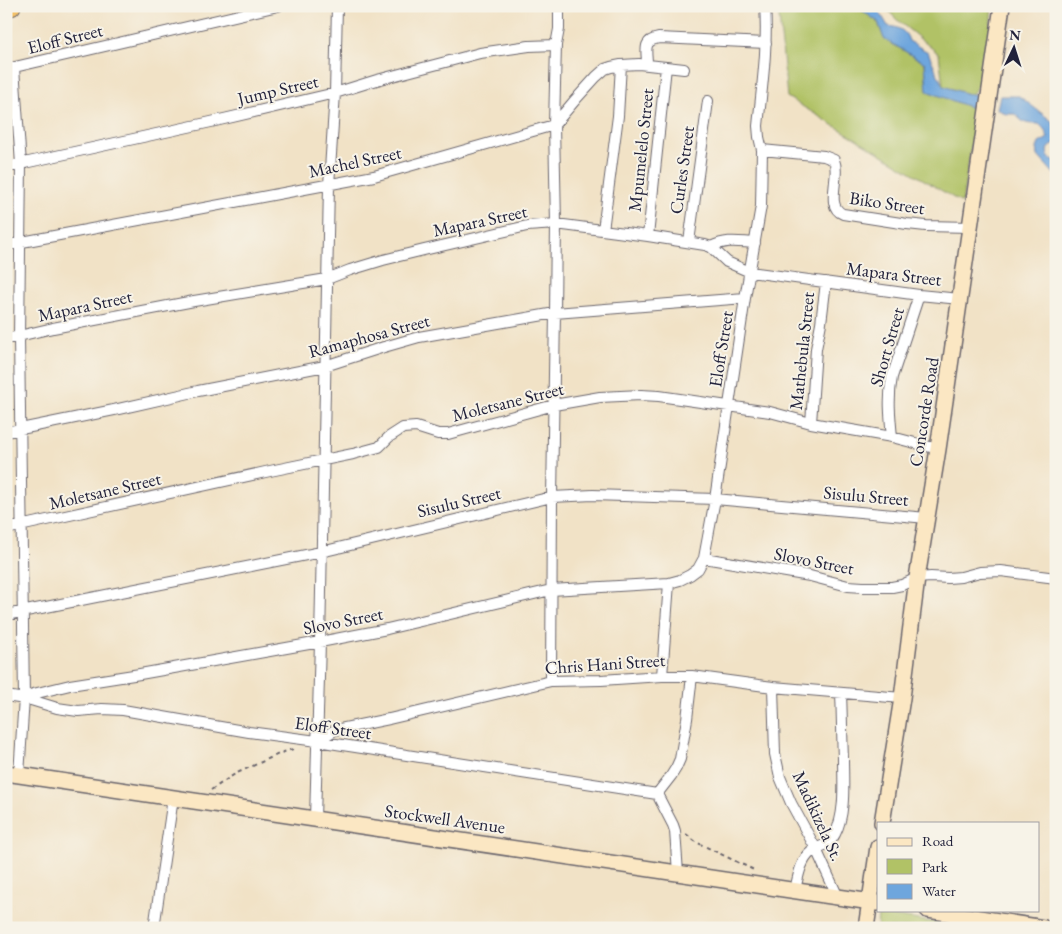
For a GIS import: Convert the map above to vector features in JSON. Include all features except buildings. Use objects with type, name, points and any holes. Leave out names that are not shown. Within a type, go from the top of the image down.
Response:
[{"type":"highway","points":[[6,7],[11,6]]},
{"type":"street","name":"Eloff Street","points":[[10,69],[278,6]]},
{"type":"street","points":[[315,819],[329,185],[335,93],[337,6]]},
{"type":"street","points":[[550,681],[556,313],[554,125],[556,45],[560,6]]},
{"type":"street","name":"Eloff Street","points":[[704,558],[762,198],[762,150],[758,137],[758,126],[767,28],[765,6]]},
{"type":"street","name":"Concorde Road","points":[[882,822],[902,698],[916,578],[938,448],[1002,6]]},
{"type":"street","points":[[647,64],[647,44],[655,39],[766,42]]},
{"type":"street","name":"Jump Street","points":[[6,167],[335,93],[480,53],[529,46],[556,45]]},
{"type":"street","points":[[554,125],[600,72],[611,67],[647,64],[684,69]]},
{"type":"street","name":"Mpumelelo Street","points":[[603,230],[618,116],[621,65]]},
{"type":"street","name":"Mpumelelo Street","points":[[648,236],[666,67]]},
{"type":"street","points":[[10,69],[21,164],[19,337],[24,698],[12,774]]},
{"type":"street","name":"Curles Street","points":[[689,242],[708,101]]},
{"type":"street","name":"Machel Street","points":[[6,245],[374,176],[554,125]]},
{"type":"street","name":"Biko Street","points":[[762,150],[824,156],[834,160],[837,174],[834,205],[837,211],[842,214],[917,225],[970,227]]},
{"type":"street","name":"Mapara Street","points":[[6,339],[62,326],[194,301],[327,279],[350,270],[424,250],[527,226],[556,224],[705,245],[727,262],[750,272],[960,299]]},
{"type":"street","points":[[711,248],[728,241],[755,244]]},
{"type":"street","name":"Mathebula Street","points":[[811,423],[816,349],[826,282]]},
{"type":"street","name":"Short Street","points":[[892,437],[890,388],[892,377],[920,295]]},
{"type":"street","name":"Ramaphosa Street","points":[[6,432],[325,366],[419,338],[556,313],[745,298]]},
{"type":"street","name":"Moletsane Street","points":[[6,529],[270,470],[353,454],[379,446],[404,428],[416,427],[438,434],[448,434],[554,405],[600,397],[641,395],[729,405],[770,412],[811,423],[892,437],[938,448]]},
{"type":"street","name":"Sisulu Street","points":[[6,615],[321,552],[552,497],[593,495],[715,499],[926,518]]},
{"type":"street","points":[[662,676],[668,583],[690,575],[698,569],[704,558]]},
{"type":"street","name":"Slovo Street","points":[[704,558],[810,576],[848,586],[880,588],[902,585],[916,578],[948,578],[980,572],[1001,571],[1056,578]]},
{"type":"street","name":"Slovo Street","points":[[24,698],[70,684],[140,674],[387,629],[551,590],[668,583]]},
{"type":"street","points":[[678,873],[676,840],[673,826],[657,794],[671,776],[680,759],[692,676]]},
{"type":"street","name":"Chris Hani Street","points":[[317,741],[335,730],[550,681],[692,676],[773,687],[902,698]]},
{"type":"street","name":"Madikizela St.","points":[[773,687],[777,767],[780,777],[838,897]]},
{"type":"street","points":[[795,890],[802,864],[810,853],[832,839],[838,827],[843,786],[841,693]]},
{"type":"street","name":"Eloff Street","points":[[6,696],[24,698],[57,708],[83,711],[102,709],[123,710],[249,732],[657,794]]},
{"type":"street","name":"Stockwell Avenue","points":[[12,774],[874,902]]},
{"type":"street","points":[[154,928],[173,798]]},
{"type":"street","points":[[866,928],[874,902],[877,861]]},
{"type":"street","points":[[941,912],[1044,928]]},
{"type":"path","points":[[193,801],[235,774],[281,753],[317,741]]},
{"type":"path","points":[[673,826],[696,842],[755,871]]},
{"type":"green space","points":[[778,6],[856,6],[878,22],[884,39],[925,63],[927,91],[977,110],[962,203],[787,97]]},
{"type":"green space","points":[[884,6],[992,6],[987,75],[971,95],[943,86],[939,54],[896,19]]},
{"type":"green space","points":[[878,914],[973,928],[877,928]]},
{"type":"water","points":[[856,6],[876,6],[888,26],[901,30],[906,34],[909,41],[928,52],[943,86],[971,95],[981,92],[977,110],[927,91],[925,63],[884,39],[878,22]]},
{"type":"water","points":[[1000,96],[1019,96],[1053,122],[1056,142],[1047,150],[1048,157],[1056,161],[1056,176],[1038,156],[1037,148],[1039,143],[1048,138],[1044,129],[1039,124],[1026,123],[1015,114],[1006,114],[997,109]]}]
